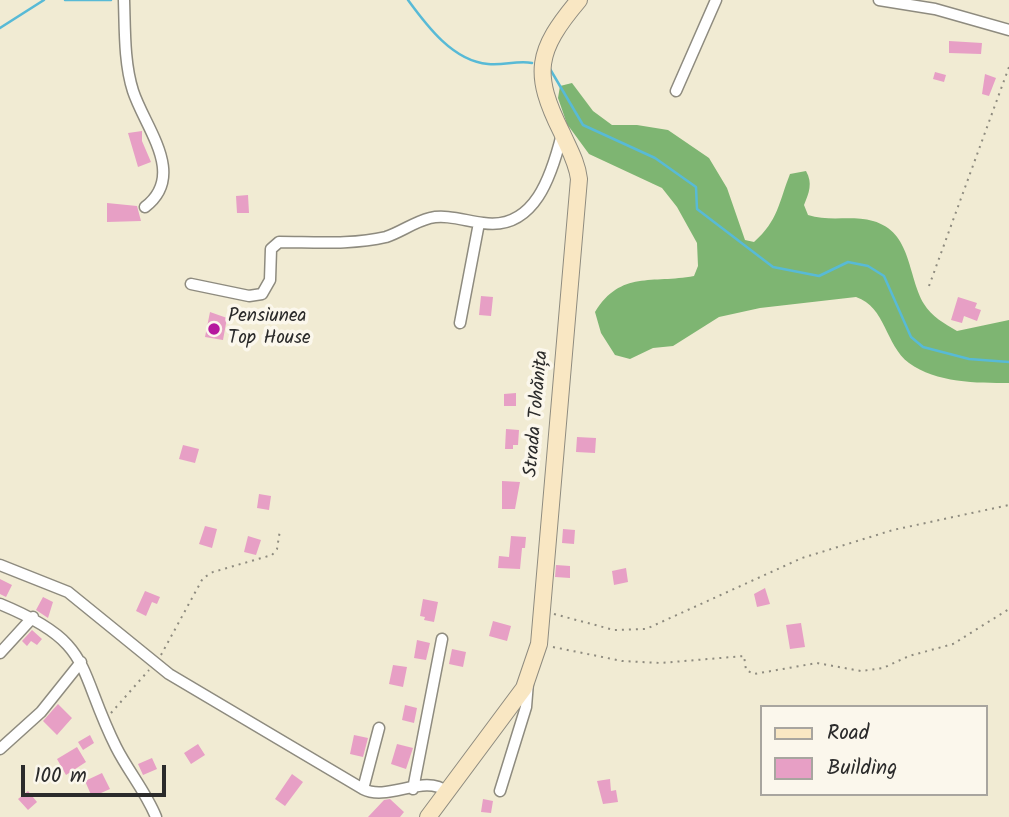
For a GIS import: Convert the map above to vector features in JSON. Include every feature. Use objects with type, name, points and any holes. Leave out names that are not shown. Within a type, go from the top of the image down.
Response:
[{"type":"main road","name":"Strada Tohănița","points":[[428,817],[528,681],[539,644],[579,194],[577,167],[543,87],[541,64],[553,32],[579,0]]},
{"type":"street","points":[[124,0],[132,89],[157,139],[163,177],[157,198],[145,207]]},
{"type":"street","points":[[676,91],[716,0]]},
{"type":"street","points":[[879,0],[935,9],[1009,30]]},
{"type":"street","points":[[191,284],[249,296],[262,294],[270,280],[271,249],[279,242],[370,240],[389,236],[431,217],[479,223],[508,222],[530,207],[553,167],[562,134]]},
{"type":"street","points":[[460,323],[479,223]]},
{"type":"street","points":[[0,565],[68,592],[155,664],[363,789],[377,794],[437,786],[447,792]]},
{"type":"street","points":[[0,604],[33,617],[61,636],[81,662],[119,752],[156,817]]},
{"type":"street","points":[[0,653],[33,617]]},
{"type":"street","points":[[413,789],[442,639]]},
{"type":"street","points":[[0,749],[41,712],[81,662]]},
{"type":"street","points":[[500,791],[526,707],[528,681]]},
{"type":"street","points":[[363,789],[379,728]]},
{"type":"path","points":[[929,286],[1009,67]]},
{"type":"path","points":[[543,610],[614,630],[646,629],[813,554],[881,533],[1009,505]]},
{"type":"path","points":[[106,721],[155,664],[203,579],[213,572],[272,555],[277,548],[281,530]]},
{"type":"path","points":[[539,644],[622,661],[661,663],[744,656],[746,670],[754,674],[817,663],[872,670],[953,645],[1009,609]]},
{"type":"green space","points":[[572,83],[593,111],[612,125],[637,125],[668,130],[709,158],[727,188],[745,240],[754,242],[768,226],[777,211],[790,174],[806,171],[810,184],[804,205],[808,215],[865,219],[886,227],[902,244],[924,304],[939,319],[957,331],[1009,320],[1009,383],[957,380],[920,370],[901,355],[874,309],[856,297],[760,308],[719,317],[673,346],[653,348],[630,359],[615,355],[601,333],[595,312],[605,299],[627,284],[694,276],[698,266],[697,243],[677,207],[662,188],[589,154],[567,124],[558,98],[560,86]]},
{"type":"building","points":[[949,41],[982,43],[981,54],[949,53]]},
{"type":"building","points":[[935,72],[946,75],[944,82],[933,79]]},
{"type":"building","points":[[985,74],[996,78],[989,96],[982,94]]},
{"type":"building","points":[[142,131],[142,141],[151,162],[138,167],[128,133]]},
{"type":"building","points":[[248,195],[249,213],[237,213],[236,196]]},
{"type":"building","points":[[107,203],[137,206],[141,221],[107,222]]},
{"type":"building","points":[[481,296],[493,297],[491,316],[479,315]]},
{"type":"building","points":[[958,297],[977,303],[975,308],[981,310],[977,321],[964,316],[962,323],[951,320]]},
{"type":"building","points":[[210,312],[227,318],[223,340],[205,337]]},
{"type":"building","points":[[516,393],[516,406],[504,406],[504,394]]},
{"type":"building","points":[[506,429],[519,430],[518,445],[513,445],[513,449],[505,449]]},
{"type":"building","points":[[577,437],[596,438],[595,453],[576,452]]},
{"type":"building","points":[[183,445],[199,449],[195,463],[179,459]]},
{"type":"building","points":[[502,481],[520,482],[515,509],[502,509]]},
{"type":"building","points":[[259,494],[271,496],[269,510],[257,508]]},
{"type":"building","points":[[205,526],[217,529],[212,548],[199,544]]},
{"type":"building","points":[[563,529],[575,530],[574,544],[562,543]]},
{"type":"building","points":[[248,536],[261,540],[256,555],[244,552]]},
{"type":"building","points":[[511,536],[526,537],[520,569],[498,568],[499,556],[509,557]]},
{"type":"building","points":[[556,565],[570,566],[570,578],[555,577]]},
{"type":"building","points":[[626,568],[628,582],[614,585],[612,571]]},
{"type":"building","points":[[0,579],[12,585],[6,597],[0,594]]},
{"type":"building","points":[[765,588],[770,604],[757,607],[754,594]]},
{"type":"building","points":[[145,591],[160,597],[157,604],[152,602],[146,616],[136,611]]},
{"type":"building","points":[[43,597],[53,602],[48,618],[36,610]]},
{"type":"building","points":[[423,599],[438,602],[434,622],[424,620],[425,617],[420,616]]},
{"type":"building","points":[[493,621],[511,626],[507,641],[489,636]]},
{"type":"building","points":[[801,623],[805,647],[790,649],[786,625]]},
{"type":"building","points":[[32,630],[42,639],[37,645],[31,641],[27,646],[22,641]]},
{"type":"building","points":[[417,640],[430,643],[426,660],[414,658]]},
{"type":"building","points":[[452,649],[466,652],[463,667],[449,664]]},
{"type":"building","points":[[393,665],[407,667],[403,687],[389,684]]},
{"type":"building","points":[[58,704],[72,718],[57,735],[43,721]]},
{"type":"building","points":[[405,705],[417,708],[414,723],[402,720]]},
{"type":"building","points":[[90,735],[94,743],[83,750],[78,742]]},
{"type":"building","points":[[354,735],[368,738],[363,757],[350,754]]},
{"type":"building","points":[[198,744],[205,755],[191,764],[184,753]]},
{"type":"building","points":[[397,744],[413,748],[406,769],[391,764]]},
{"type":"building","points":[[77,747],[86,762],[66,775],[57,759]]},
{"type":"building","points":[[152,758],[157,769],[143,775],[138,764]]},
{"type":"building","points":[[102,773],[110,789],[92,797],[85,781]]},
{"type":"building","points":[[292,774],[303,782],[285,806],[275,799]]},
{"type":"building","points":[[610,779],[611,791],[616,790],[618,802],[603,804],[597,781]]},
{"type":"building","points":[[28,791],[37,802],[28,810],[18,799]]},
{"type":"building","points":[[390,799],[404,812],[400,817],[368,817],[384,800]]},
{"type":"building","points":[[483,799],[493,801],[491,813],[481,812]]},
{"type":"waterway","points":[[0,28],[44,0]]},
{"type":"waterway","points":[[65,0],[111,0]]},
{"type":"waterway","points":[[408,0],[442,41],[463,56],[488,64],[532,63]]},
{"type":"waterway","points":[[550,69],[583,125],[655,158],[696,187],[697,209],[773,267],[819,276],[848,262],[868,266],[884,276],[911,337],[923,347],[969,359],[1009,362]]},
{"type":"place","name":"Pensiunea Top House","points":[[214,329]]}]
